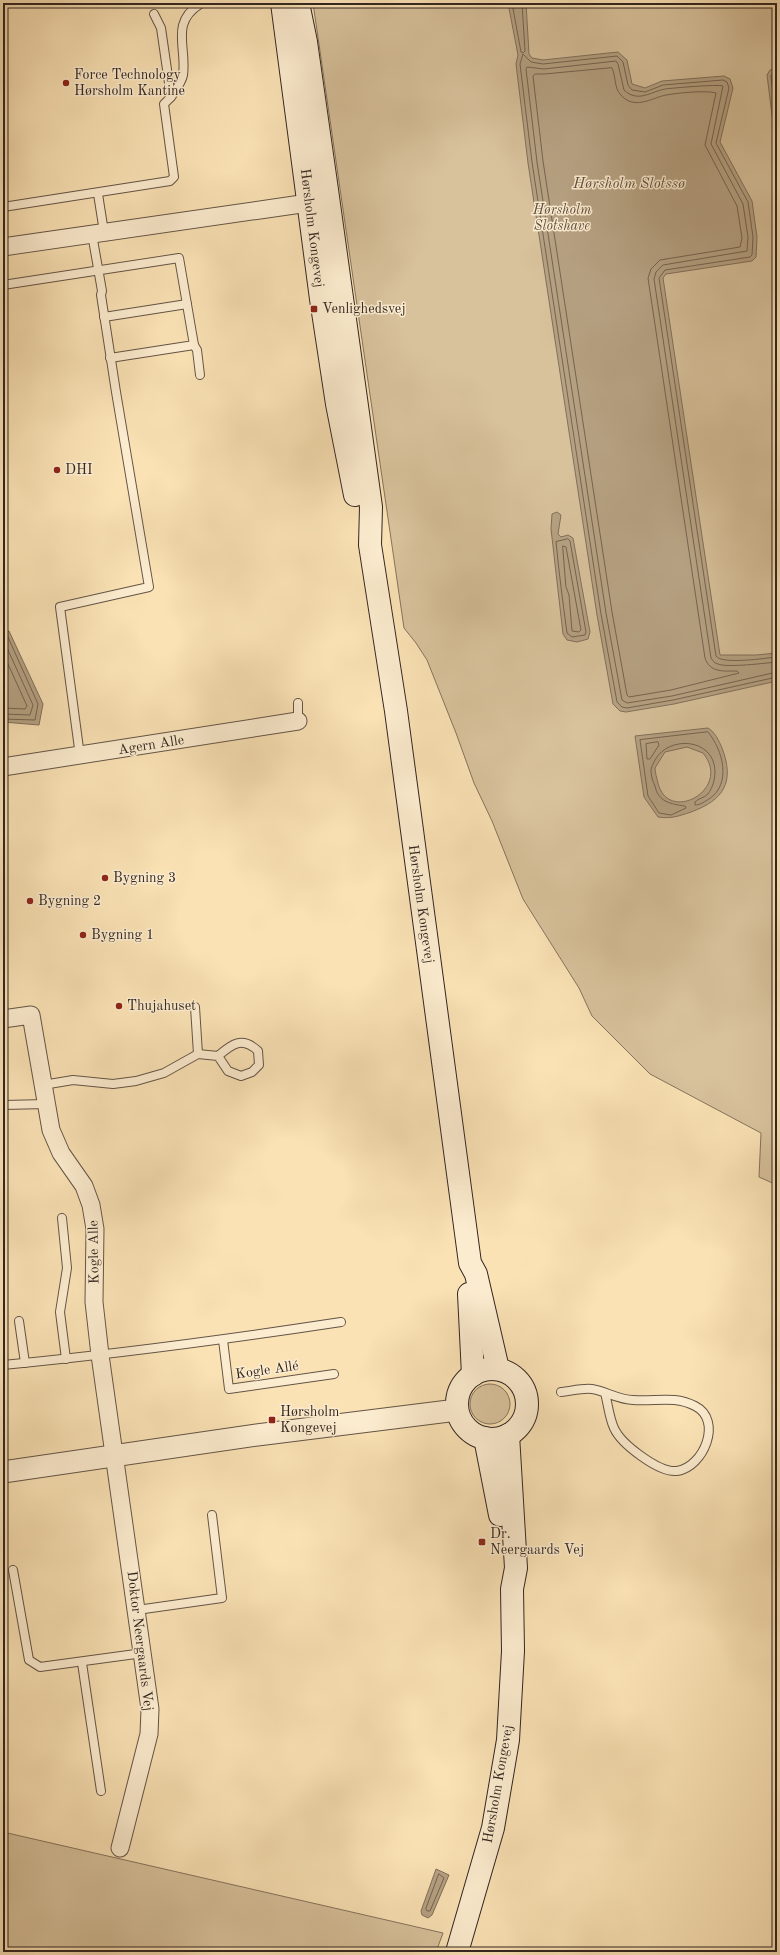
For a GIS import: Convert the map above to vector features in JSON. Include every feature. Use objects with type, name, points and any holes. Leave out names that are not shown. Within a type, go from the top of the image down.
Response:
[{"type":"main road","name":"Hørsholm Kongevej","points":[[282,3],[308,203],[338,404],[358,509],[370,546],[396,711],[470,1263],[468,1276],[472,1374]]},
{"type":"main road","name":"Hørsholm Kongevej","points":[[298,3],[306,42],[328,190],[371,507],[370,546]]},
{"type":"main road","points":[[308,203],[320,213],[323,221],[345,369],[356,397]]},
{"type":"main road","name":"Hørsholm Kongevej","points":[[470,1263],[476,1274],[498,1370]]},
{"type":"main road","points":[[485,1370],[498,1370],[513,1376],[522,1386],[526,1399],[526,1410],[523,1420],[517,1428],[508,1435],[497,1438],[485,1438],[473,1434],[463,1424],[457,1410],[457,1397],[463,1384],[472,1374],[485,1370]]},
{"type":"main road","name":"Hørsholm Kongevej","points":[[457,1952],[493,1828],[508,1740],[513,1651],[512,1589],[516,1568],[508,1435]]},
{"type":"main road","name":"Hørsholm Kongevej","points":[[485,1438],[499,1500],[504,1568],[512,1589]]},
{"type":"street","points":[[3,247],[308,203],[328,190]]},
{"type":"street","name":"Agern Alle","points":[[3,767],[298,722]]},
{"type":"street","name":"Kogle Alle","points":[[3,1019],[31,1015],[53,1136],[61,1153],[84,1186],[91,1206],[96,1229],[94,1302],[100,1355],[115,1456]]},
{"type":"street","points":[[3,1472],[257,1435],[457,1410]]},
{"type":"street","name":"Doktor Neergaards Vej","points":[[115,1456],[150,1709],[149,1734],[120,1848]]},
{"type":"lane","points":[[3,207],[98,194],[170,181],[174,177],[164,104],[171,97],[183,76],[182,32],[184,19],[190,10],[200,4]]},
{"type":"lane","points":[[154,14],[161,28],[171,97]]},
{"type":"lane","points":[[80,756],[60,607],[149,587],[104,316],[98,269],[98,194]]},
{"type":"lane","points":[[3,285],[98,269],[180,258],[194,345],[197,350],[200,375]]},
{"type":"lane","points":[[104,316],[187,304]]},
{"type":"lane","points":[[110,358],[194,345]]},
{"type":"lane","points":[[298,703],[298,722]]},
{"type":"lane","points":[[195,1008],[198,1054]]},
{"type":"lane","points":[[43,1085],[73,1080],[113,1084],[136,1081],[164,1073],[198,1054],[218,1056],[231,1044],[238,1043],[252,1045],[258,1051],[259,1065],[252,1072],[241,1076],[228,1072],[218,1056]]},
{"type":"lane","points":[[3,1105],[47,1104]]},
{"type":"lane","points":[[62,1218],[67,1268],[60,1312],[66,1359]]},
{"type":"lane","points":[[19,1321],[25,1363]]},
{"type":"lane","points":[[3,1365],[223,1340],[341,1322]]},
{"type":"lane","name":"Kogle Allé","points":[[223,1340],[228,1389],[334,1374]]},
{"type":"lane","points":[[561,1392],[590,1389],[605,1393],[631,1400],[676,1399],[696,1406],[704,1414],[708,1428],[708,1442],[698,1461],[677,1471],[661,1468],[624,1443],[614,1428],[605,1393]]},
{"type":"lane","points":[[137,1610],[222,1598],[212,1515]]},
{"type":"lane","points":[[13,1570],[29,1660],[40,1667],[82,1663],[143,1653]]},
{"type":"lane","points":[[82,1663],[101,1791]]},
{"type":"green space","name":"Hørsholm Slotshave","points":[[313,3],[777,3],[777,1185],[759,1177],[761,1133],[650,1074],[592,1016],[579,988],[523,899],[492,821],[474,783],[427,660],[404,628]]},
{"type":"green space","points":[[494,1384],[501,1387],[507,1393],[510,1404],[509,1412],[501,1421],[494,1424],[486,1424],[479,1421],[471,1412],[470,1400],[473,1393],[482,1385]]},
{"type":"green space","points":[[3,1832],[443,1933],[436,1952],[3,1952]]},
{"type":"water","name":"Hørsholm Slotssø","points":[[508,3],[526,3],[529,54],[532,58],[543,60],[618,52],[627,60],[632,84],[645,88],[662,81],[724,76],[730,79],[733,88],[720,142],[752,201],[757,237],[756,257],[752,261],[666,274],[663,278],[720,655],[756,655],[777,653],[777,681],[674,704],[626,712],[620,711],[613,704],[597,615],[528,163],[516,64],[518,55]]},
{"type":"water","points":[[777,69],[777,155],[767,75],[770,70]]},
{"type":"water","points":[[557,512],[561,515],[558,534],[561,537],[568,535],[573,538],[590,632],[588,639],[577,642],[567,640],[563,634],[551,529],[552,514]]},
{"type":"water","points":[[3,630],[9,631],[43,704],[39,725],[3,722]]},
{"type":"water","points":[[708,728],[713,732],[718,740],[726,760],[727,780],[724,788],[712,802],[691,812],[675,817],[658,817],[644,797],[635,736]],"holes":[[[687,747],[703,753],[710,766],[710,779],[705,789],[696,797],[685,801],[673,801],[664,795],[658,783],[655,768],[665,752]]]},
{"type":"water","points":[[436,1869],[449,1875],[432,1915],[428,1918],[422,1915],[421,1911]]},
{"type":"place","name":"Force Technology Hørsholm Kantine","points":[[66,83]]},
{"type":"place","name":"Venlighedsvej","points":[[314,309]]},
{"type":"place","name":"DHI","points":[[57,470]]},
{"type":"place","name":"Bygning 3","points":[[105,878]]},
{"type":"place","name":"Bygning 2","points":[[30,901]]},
{"type":"place","name":"Bygning 1","points":[[83,935]]},
{"type":"place","name":"Thujahuset","points":[[119,1006]]},
{"type":"place","name":"Hørsholm Kongevej","points":[[272,1420]]},
{"type":"place","name":"Dr. Neergaards Vej","points":[[482,1542]]}]
